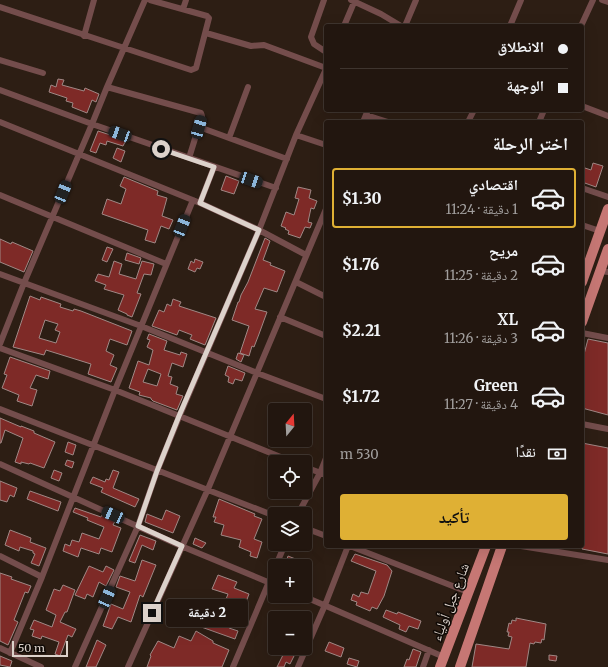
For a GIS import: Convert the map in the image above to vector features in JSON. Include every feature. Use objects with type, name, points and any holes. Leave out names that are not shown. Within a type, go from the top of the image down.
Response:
[{"type":"main road","points":[[584,276],[608,209]]},
{"type":"main road","points":[[584,317],[604,272],[608,249]]},
{"type":"main road","name":"شارع جبل أولياء","points":[[440,667],[485,548]]},
{"type":"main road","name":"شارع جبل أولياء","points":[[460,667],[501,548]]},
{"type":"street","points":[[84,36],[94,0]]},
{"type":"street","points":[[0,344],[106,87],[145,0]]},
{"type":"street","points":[[0,8],[194,70],[196,68],[209,18],[207,16],[150,0]]},
{"type":"street","points":[[183,9],[186,0]]},
{"type":"street","points":[[324,0],[311,37],[314,44],[324,51]]},
{"type":"street","points":[[345,24],[353,0],[398,24]]},
{"type":"street","points":[[406,24],[416,0]]},
{"type":"street","points":[[511,24],[521,0]]},
{"type":"street","points":[[582,24],[593,0]]},
{"type":"street","points":[[602,0],[608,2]]},
{"type":"street","points":[[206,33],[251,46],[264,45],[324,67]]},
{"type":"street","points":[[0,60],[43,73]]},
{"type":"street","points":[[75,667],[138,526],[157,471],[179,416],[259,230],[296,135],[324,72]]},
{"type":"street","points":[[106,87],[201,113],[202,116],[189,158]]},
{"type":"street","points":[[229,138],[248,87]]},
{"type":"street","points":[[0,90],[92,124],[276,188]]},
{"type":"street","points":[[584,107],[608,116]]},
{"type":"street","points":[[367,112],[384,120]]},
{"type":"street","points":[[0,122],[200,203],[259,230],[306,255]]},
{"type":"street","points":[[199,127],[287,159]]},
{"type":"street","points":[[296,135],[324,144]]},
{"type":"street","points":[[200,203],[214,167]]},
{"type":"street","points":[[584,189],[608,197]]},
{"type":"street","points":[[0,195],[166,264]]},
{"type":"street","points":[[10,653],[42,577],[115,390],[193,200]]},
{"type":"street","points":[[128,667],[208,489],[324,213]]},
{"type":"street","points":[[584,226],[600,231]]},
{"type":"street","points":[[0,274],[141,326],[324,398]]},
{"type":"street","points":[[296,282],[324,296]]},
{"type":"street","points":[[280,317],[324,335]]},
{"type":"street","points":[[584,333],[608,338]]},
{"type":"street","points":[[0,348],[115,390],[276,455]]},
{"type":"street","points":[[0,410],[268,513]]},
{"type":"street","points":[[584,424],[608,429]]},
{"type":"street","points":[[0,464],[182,546],[268,582],[233,667]]},
{"type":"street","points":[[302,507],[323,474],[312,470]]},
{"type":"street","points":[[312,531],[324,535]]},
{"type":"street","points":[[298,667],[348,548]]},
{"type":"street","points":[[354,548],[468,592]]},
{"type":"street","points":[[533,548],[608,560]]},
{"type":"street","points":[[0,556],[42,577]]},
{"type":"street","points":[[312,600],[444,657]]},
{"type":"street","points":[[0,648],[41,667]]},
{"type":"street","points":[[423,667],[429,650]]},
{"type":"building","points":[[58,79],[64,80],[62,85],[84,91],[85,88],[99,94],[96,102],[92,100],[87,113],[72,107],[73,103],[66,101],[67,98],[49,92],[51,85],[56,87]]},
{"type":"building","points":[[98,131],[126,140],[123,146],[107,141],[106,145],[100,143],[96,153],[90,151]]},
{"type":"building","points":[[117,148],[125,151],[121,162],[113,158]]},
{"type":"building","points":[[593,163],[603,166],[596,187],[584,183],[584,168],[591,170]]},
{"type":"building","points":[[226,176],[239,181],[234,194],[221,190]]},
{"type":"building","points":[[124,177],[158,191],[157,195],[167,198],[162,216],[173,220],[169,229],[161,226],[155,243],[145,240],[148,230],[102,214],[107,199],[121,204],[126,189],[120,186]]},
{"type":"building","points":[[298,187],[311,190],[309,198],[317,201],[314,209],[311,208],[308,222],[312,223],[310,228],[305,227],[300,238],[288,234],[289,231],[281,226],[286,212],[294,215],[299,199],[295,198]]},
{"type":"building","points":[[265,238],[270,241],[263,260],[271,263],[270,265],[285,271],[277,292],[264,288],[255,309],[267,312],[254,347],[252,346],[249,356],[240,353],[249,326],[232,320]]},
{"type":"building","points":[[0,239],[11,244],[12,242],[33,251],[24,272],[0,262]]},
{"type":"building","points":[[107,247],[113,249],[107,262],[102,260]]},
{"type":"building","points":[[127,253],[141,258],[139,264],[125,260]]},
{"type":"building","points":[[195,259],[203,262],[200,269],[197,268],[195,272],[188,269],[191,261],[194,263]]},
{"type":"building","points":[[114,261],[122,264],[119,274],[136,279],[142,261],[154,264],[151,275],[144,274],[137,293],[141,294],[132,317],[118,310],[124,295],[104,289],[106,285],[95,281],[98,274],[109,277]]},
{"type":"building","points":[[30,296],[40,300],[41,297],[61,304],[60,307],[73,311],[74,309],[81,311],[132,331],[127,345],[110,339],[106,351],[114,355],[110,365],[117,368],[111,382],[88,374],[91,364],[46,350],[44,355],[13,347]],"holes":[[[45,320],[58,324],[55,330],[60,332],[56,343],[39,338]]]},
{"type":"building","points":[[173,299],[181,302],[179,306],[216,318],[205,345],[190,339],[192,335],[179,330],[177,335],[152,326],[159,310],[164,312],[167,304],[171,306]]},
{"type":"building","points":[[149,334],[167,341],[164,350],[180,355],[181,352],[187,354],[183,367],[172,363],[168,376],[172,377],[170,384],[178,387],[176,394],[183,396],[177,410],[153,401],[151,398],[139,395],[140,392],[129,388],[138,361],[149,365],[153,350],[147,347],[150,340],[147,339]],"holes":[[[148,369],[161,374],[157,386],[143,382]]]},
{"type":"building","points":[[588,339],[608,343],[608,415],[584,409],[584,354]]},
{"type":"building","points":[[238,353],[244,355],[241,362],[236,359]]},
{"type":"building","points":[[10,357],[50,371],[48,379],[36,375],[30,388],[37,390],[32,406],[17,401],[19,395],[2,388],[7,375],[4,374]]},
{"type":"building","points":[[228,366],[245,373],[242,381],[235,379],[233,384],[228,382],[229,377],[225,375]]},
{"type":"building","points":[[0,418],[34,431],[34,433],[55,442],[44,468],[30,463],[21,462],[21,464],[15,462],[23,438],[5,430],[0,443]]},
{"type":"building","points":[[68,442],[76,445],[73,455],[65,452]]},
{"type":"building","points":[[584,443],[608,448],[608,554],[582,549],[584,548]]},
{"type":"building","points":[[67,460],[74,462],[72,468],[65,465]]},
{"type":"building","points":[[54,470],[62,473],[59,481],[51,478]]},
{"type":"building","points":[[113,470],[119,472],[113,488],[139,499],[135,507],[101,492],[103,488],[90,483],[93,477],[105,482],[106,479],[109,480]]},
{"type":"building","points":[[0,481],[17,488],[14,497],[10,495],[7,502],[0,500]]},
{"type":"building","points":[[30,491],[61,502],[58,511],[27,499]]},
{"type":"building","points":[[219,499],[255,514],[254,516],[262,519],[254,539],[262,542],[257,558],[250,556],[251,552],[239,547],[241,540],[221,535],[224,525],[214,522],[216,517],[213,517]]},
{"type":"building","points":[[75,508],[101,517],[102,515],[115,521],[113,525],[121,528],[112,552],[101,548],[99,554],[81,548],[78,557],[63,551],[65,544],[70,546],[72,540],[79,542],[82,533],[99,539],[104,527],[73,512]]},
{"type":"building","points":[[166,510],[180,516],[173,533],[145,522],[147,514],[162,520]]},
{"type":"building","points":[[10,530],[31,538],[30,542],[46,548],[39,566],[31,563],[35,554],[33,551],[20,547],[19,551],[5,545]]},
{"type":"building","points":[[140,535],[156,541],[153,550],[142,545],[135,563],[129,561]]},
{"type":"building","points":[[195,538],[206,543],[202,548],[193,544]]},
{"type":"building","points":[[355,554],[387,565],[392,571],[384,596],[377,609],[372,607],[370,611],[356,605],[357,602],[351,600],[353,594],[359,597],[361,592],[368,594],[376,571],[351,561]]},
{"type":"building","points":[[288,556],[296,559],[287,559]]},
{"type":"building","points":[[142,560],[156,565],[143,597],[140,595],[131,622],[118,617],[112,629],[103,626],[111,604],[123,609],[130,592],[116,587],[120,576],[135,581]]},
{"type":"building","points":[[89,566],[103,572],[106,566],[114,570],[106,586],[99,582],[93,597],[87,594],[85,599],[75,595]]},
{"type":"building","points":[[0,573],[12,577],[11,579],[31,586],[28,593],[25,592],[14,620],[18,622],[8,645],[0,641]]},
{"type":"building","points":[[218,575],[237,582],[234,588],[249,594],[246,602],[248,603],[246,609],[236,606],[229,628],[238,631],[235,639],[176,618],[180,610],[197,617],[198,614],[203,616],[208,602],[223,607],[228,594],[212,589]]},
{"type":"building","points":[[63,585],[75,590],[67,612],[65,612],[60,622],[76,629],[72,637],[68,635],[60,656],[55,654],[59,642],[42,636],[41,639],[32,636],[34,630],[30,629],[34,620],[52,627],[56,615],[46,610],[54,589],[60,591]]},
{"type":"building","points":[[386,610],[397,614],[398,612],[421,621],[418,629],[409,626],[406,632],[399,629],[400,625],[383,617]]},
{"type":"building","points":[[516,618],[546,624],[544,640],[542,639],[541,643],[530,643],[526,667],[472,667],[476,644],[509,649],[512,637],[508,636],[509,632],[507,632],[509,623],[511,624],[512,620],[516,621]]},
{"type":"building","points":[[196,631],[213,641],[213,643],[229,650],[222,667],[147,667],[151,656],[150,655],[158,641],[174,648],[179,636],[191,641]]},
{"type":"building","points":[[97,640],[106,645],[96,667],[86,667]]},
{"type":"building","points":[[329,642],[344,648],[341,657],[325,651]]},
{"type":"building","points":[[413,649],[421,652],[416,667],[404,667],[407,659],[409,660]]},
{"type":"building","points":[[283,655],[294,655],[290,664],[286,662],[284,667],[277,667]]},
{"type":"building","points":[[549,655],[557,656],[556,661],[549,660]]},
{"type":"building","points":[[0,656],[12,661],[10,667],[0,665]]},
{"type":"building","points":[[349,658],[359,661],[357,667],[347,664]]},
{"type":"route","points":[[152,613],[182,546],[138,526],[157,471],[179,416],[259,230],[200,203],[214,167],[161,149]]}]
